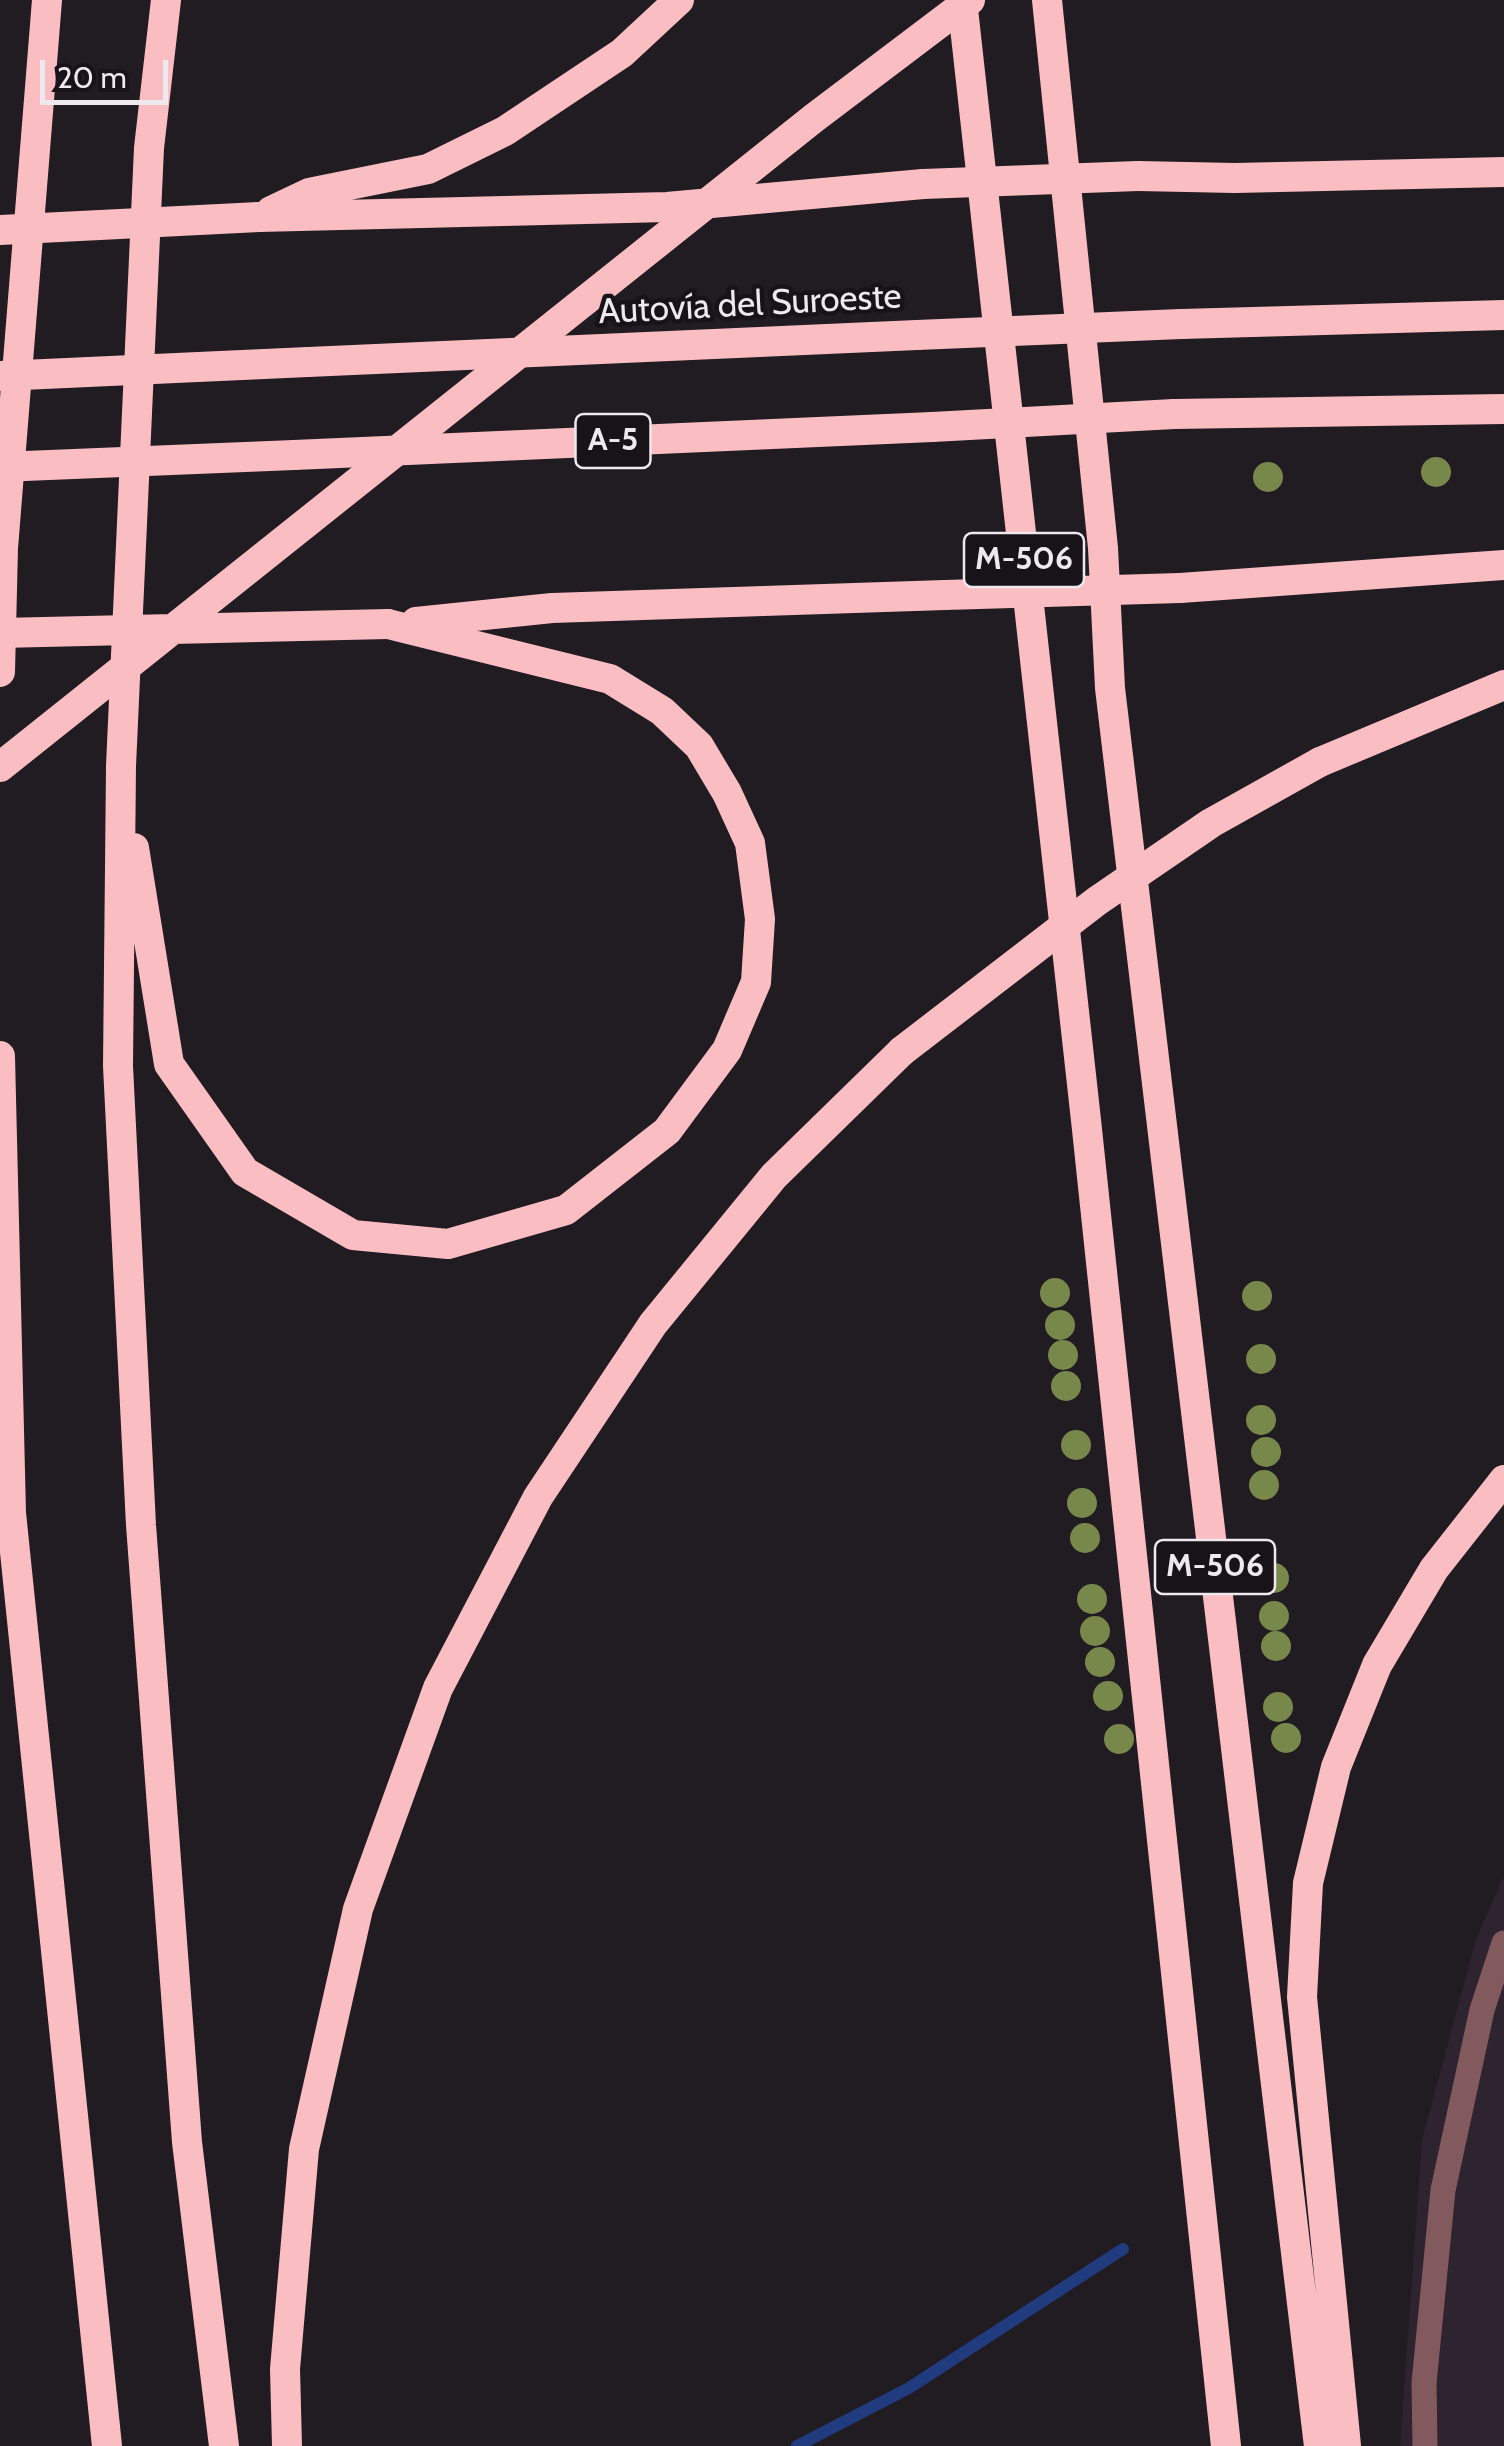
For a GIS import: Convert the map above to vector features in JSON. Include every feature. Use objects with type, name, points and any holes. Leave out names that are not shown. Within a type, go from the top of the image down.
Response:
[{"type":"highway","points":[[0,672],[3,548],[46,0]]},
{"type":"highway","points":[[166,0],[149,148],[121,766],[118,1066],[141,1525],[187,2142],[224,2446]]},
{"type":"highway","points":[[156,86],[183,0]]},
{"type":"highway","points":[[258,217],[309,193],[428,169],[505,131],[622,54],[678,0]]},
{"type":"highway","name":"M-506","points":[[962,0],[1088,1139],[1224,2446]]},
{"type":"highway","points":[[0,768],[814,118],[970,0]]},
{"type":"highway","name":"M-506","points":[[1046,0],[1103,548],[1110,688],[1319,2446]]},
{"type":"highway","points":[[0,230],[258,217],[667,207],[923,184],[1138,176],[1235,178],[1504,172]]},
{"type":"highway","name":"Autovía del Suroeste","points":[[0,376],[917,334],[1504,316]]},
{"type":"highway","name":"A-5","points":[[0,467],[1174,414],[1504,409]]},
{"type":"highway","points":[[0,632],[388,624],[552,608],[1180,588],[1504,565]]},
{"type":"highway","points":[[121,766],[169,1064],[245,1172],[353,1235],[448,1244],[566,1210],[666,1131],[727,1050],[756,982],[760,919],[750,843],[699,746],[662,711],[610,679],[388,624]]},
{"type":"highway","points":[[286,2446],[285,2370],[304,2149],[358,1909],[438,1688],[538,1497],[653,1324],[774,1176],[902,1051],[1097,901],[1211,823],[1320,762],[1504,685]]},
{"type":"highway","points":[[0,1056],[10,1513],[106,2446]]},
{"type":"highway","points":[[1346,2446],[1302,1996],[1308,1883],[1336,1767],[1377,1664],[1434,1569],[1504,1480]]},
{"type":"street","points":[[1425,2446],[1424,2383],[1443,2190],[1493,2016],[1504,1943]]},
{"type":"shaded area","points":[[1504,1876],[1504,2446],[1400,2446],[1422,2140],[1476,1939]]},
{"type":"waterway","points":[[797,2446],[909,2388],[1123,2249]]}]
